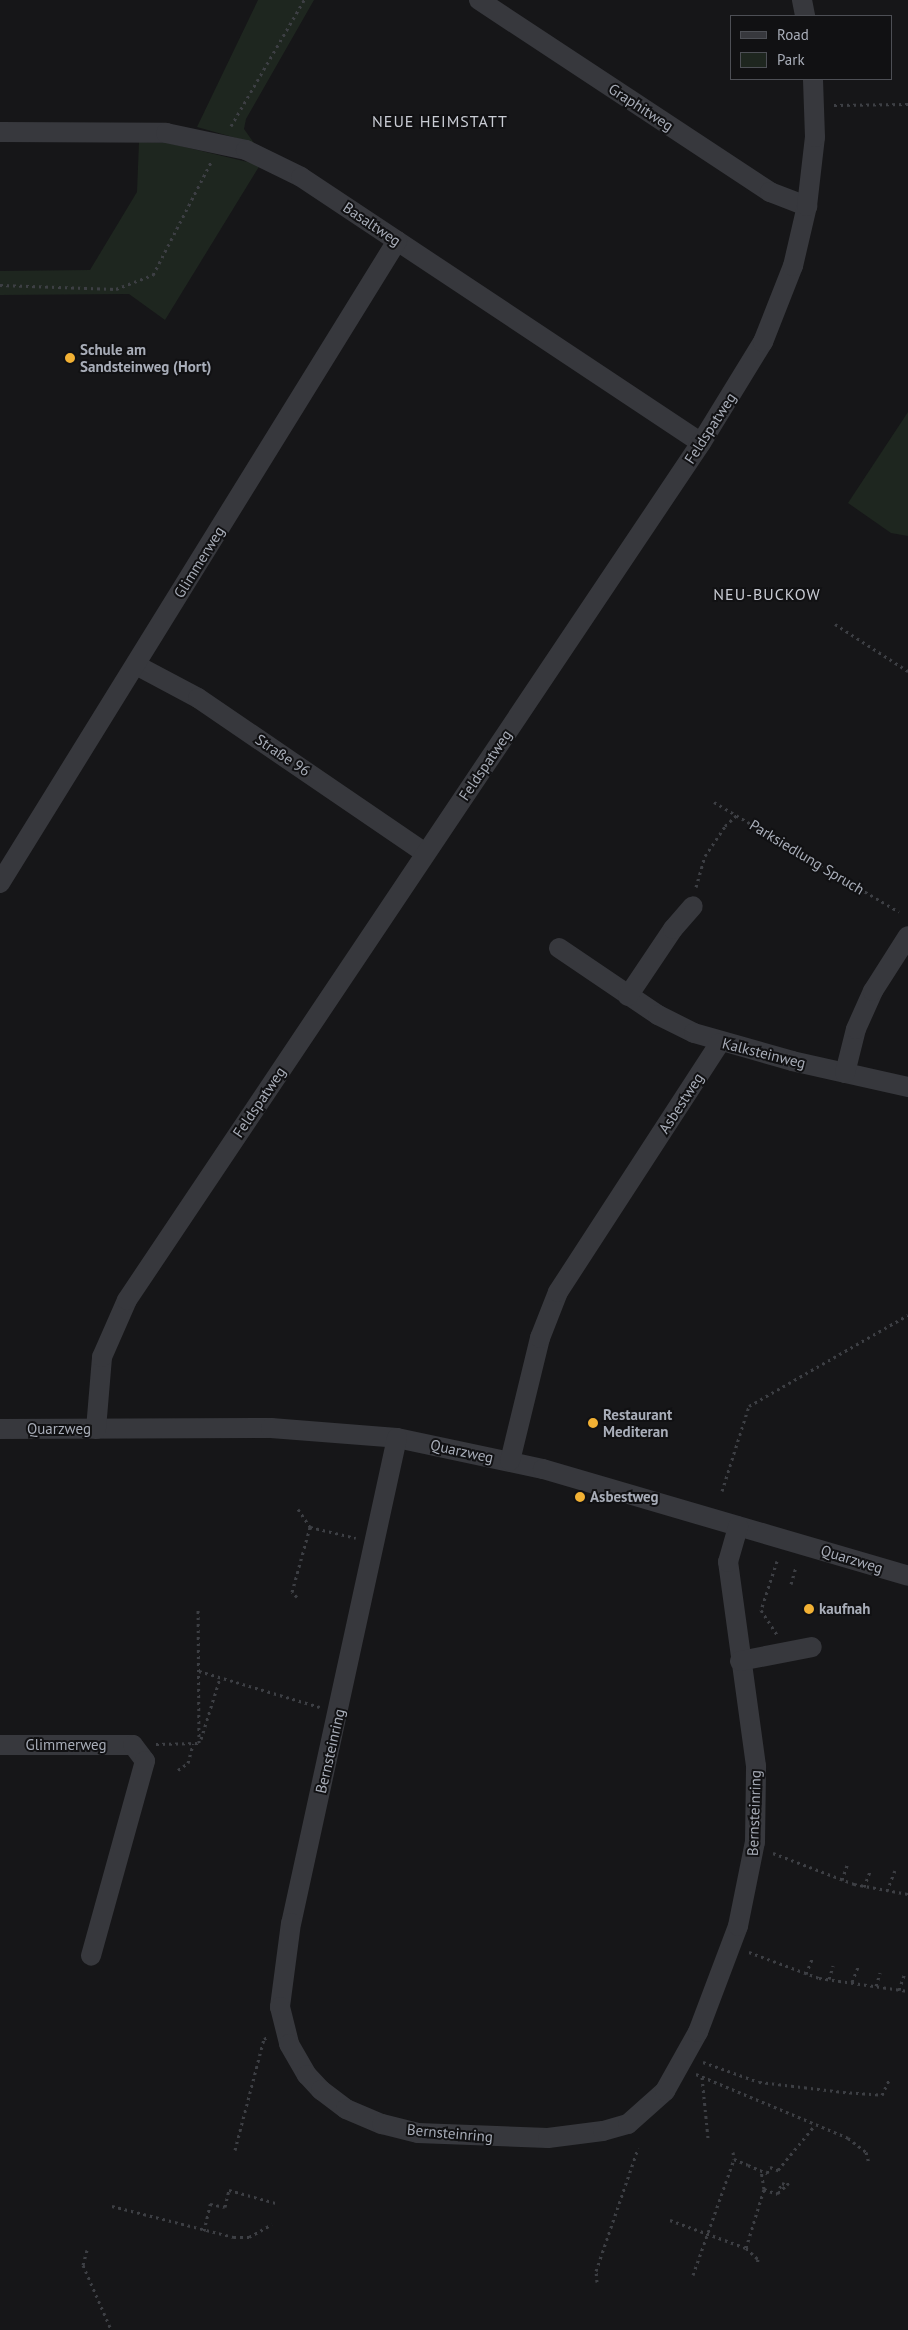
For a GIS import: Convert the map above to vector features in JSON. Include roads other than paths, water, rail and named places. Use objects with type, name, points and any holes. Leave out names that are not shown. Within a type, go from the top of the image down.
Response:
[{"type":"street","name":"Graphitweg","points":[[479,0],[770,192],[807,206]]},
{"type":"street","points":[[802,0],[805,15]]},
{"type":"street","name":"Feldspatweg","points":[[96,1429],[102,1357],[127,1300],[701,443],[746,372],[776,316],[793,266],[807,206],[813,168],[815,105],[813,80]]},
{"type":"street","name":"Basaltweg","points":[[0,132],[166,133],[222,142],[246,150],[301,177],[701,443]]},
{"type":"street","name":"Glimmerweg","points":[[0,883],[397,241]]},
{"type":"street","name":"Straße 96","points":[[136,665],[198,698],[425,853]]},
{"type":"street","points":[[628,996],[693,902]]},
{"type":"street","points":[[845,1073],[856,1029],[869,1001],[908,936]]},
{"type":"street","name":"Kalksteinweg","points":[[559,948],[628,996],[680,1026],[720,1043],[908,1087]]},
{"type":"street","name":"Asbestweg","points":[[510,1461],[540,1338],[558,1292],[720,1043]]},
{"type":"street","name":"Quarzweg","points":[[0,1429],[271,1428],[397,1438],[510,1461],[908,1576]]},
{"type":"street","name":"Bernsteinring","points":[[397,1438],[340,1712],[291,1923],[281,1980],[283,2026],[299,2063],[321,2090],[346,2109],[382,2124],[418,2133],[529,2138],[582,2134],[628,2124],[665,2091],[698,2032],[738,1926],[755,1842],[756,1766],[728,1562],[738,1526]]},
{"type":"street","points":[[740,1660],[812,1647]]},
{"type":"street","name":"Glimmerweg","points":[[0,1745],[136,1749],[145,1761],[91,1956]]},
{"type":"place","name":"Schule am Sandsteinweg (Hort)","points":[[70,358]]},
{"type":"place","name":"Restaurant Mediteran","points":[[593,1423]]},
{"type":"place","name":"Asbestweg","points":[[580,1497]]},
{"type":"place","name":"kaufnah","points":[[809,1609]]},
{"type":"district","name":"NEUE HEIMSTATT","points":[[440,121]]},
{"type":"district","name":"NEU-BUCKOW","points":[[767,594]]}]
